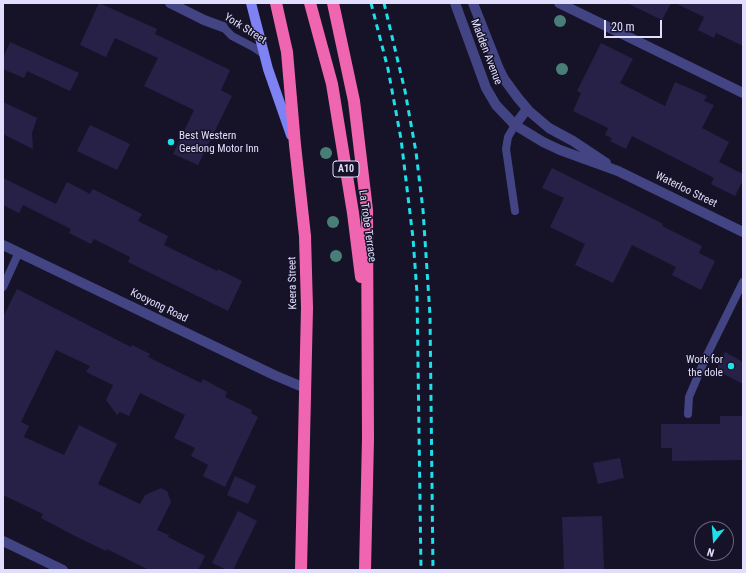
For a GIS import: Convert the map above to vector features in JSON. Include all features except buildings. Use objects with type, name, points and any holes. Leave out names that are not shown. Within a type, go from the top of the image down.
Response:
[{"type":"highway","points":[[276,3],[287,52],[295,145]]},
{"type":"highway","name":"La Trobe Terrace","points":[[310,3],[333,91],[353,213],[368,337]]},
{"type":"highway","points":[[333,3],[354,101],[367,210],[368,337]]},
{"type":"highway","name":"Keera Street","points":[[295,145],[304,236],[307,308],[301,570]]},
{"type":"highway","name":"A10","points":[[364,570],[368,440],[368,337]]},
{"type":"street","name":"York Street","points":[[170,3],[204,20],[224,27]]},
{"type":"street","name":"Keera Street","points":[[251,3],[265,55],[295,145]]},
{"type":"street","name":"Madden Avenue","points":[[455,3],[486,88],[496,105],[515,125]]},
{"type":"street","name":"Madden Avenue","points":[[473,3],[504,79],[527,109]]},
{"type":"street","points":[[559,3],[743,93]]},
{"type":"street","points":[[515,125],[527,109]]},
{"type":"street","name":"Waterloo Street","points":[[527,109],[549,128],[573,141],[618,171]]},
{"type":"street","name":"Waterloo Street","points":[[515,125],[543,142],[560,150],[618,171],[743,232]]},
{"type":"street","name":"Kooyong Road","points":[[3,245],[274,375],[305,388]]},
{"type":"street","points":[[3,541],[63,570]]},
{"type":"lane","name":"York Street","points":[[224,27],[232,36],[265,55]]},
{"type":"lane","points":[[515,125],[508,137],[506,149],[516,211]]},
{"type":"lane","points":[[3,287],[19,252]]},
{"type":"lane","points":[[688,414],[689,397],[706,356],[743,282]]},
{"type":"railway","points":[[371,3],[388,69],[401,139],[413,238],[417,293],[421,570]]},
{"type":"railway","points":[[384,3],[405,91],[416,152],[423,210],[430,315],[433,570]]},
{"type":"place","name":"Best Western Geelong Motor Inn","points":[[171,142]]},
{"type":"place","name":"Work for the dole","points":[[731,366]]}]
